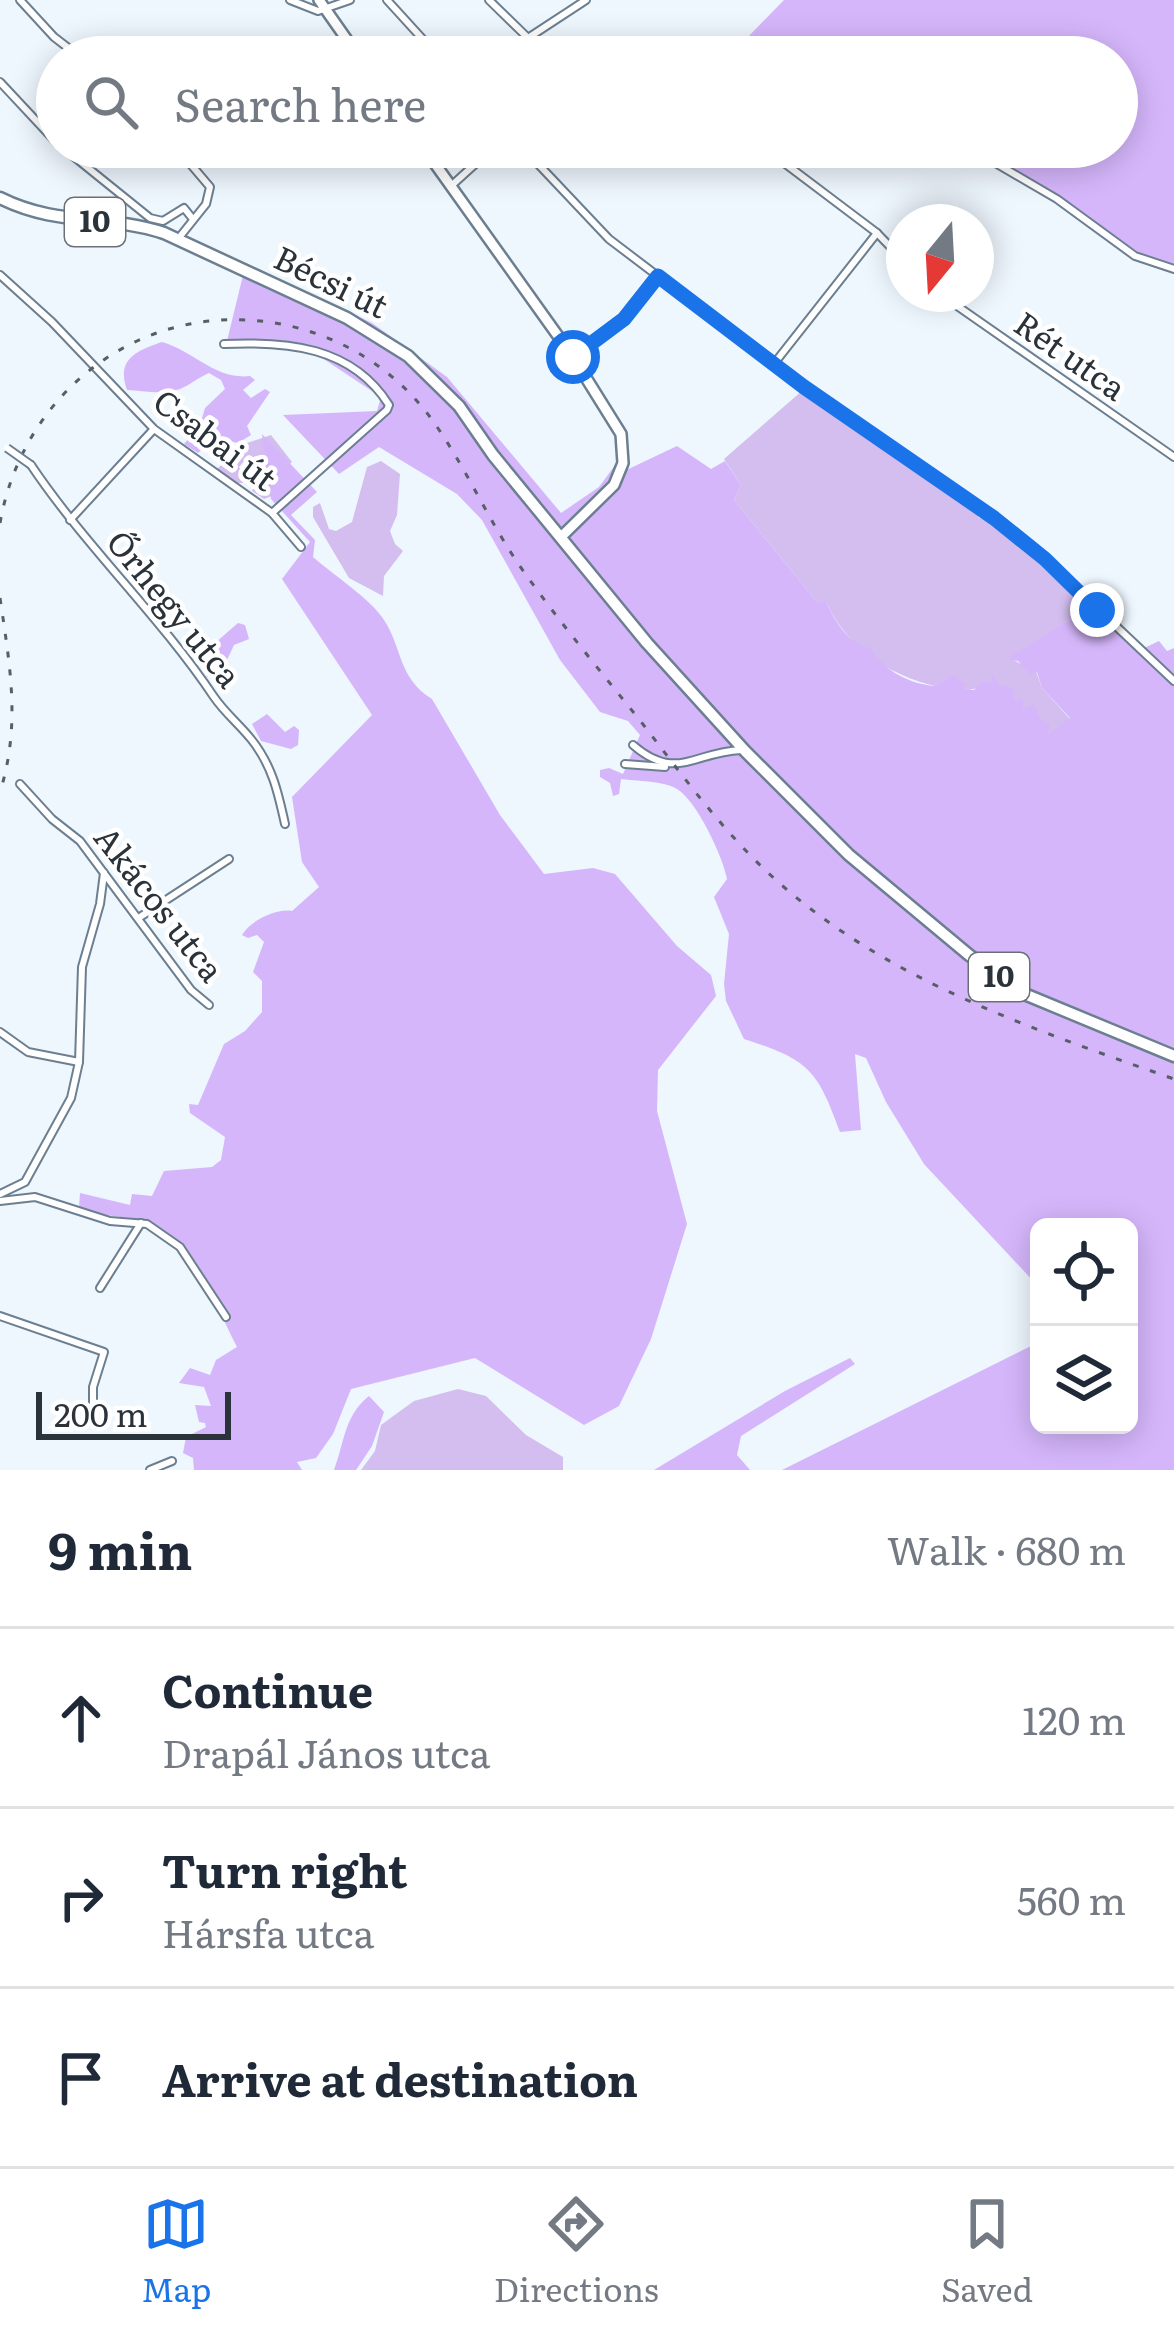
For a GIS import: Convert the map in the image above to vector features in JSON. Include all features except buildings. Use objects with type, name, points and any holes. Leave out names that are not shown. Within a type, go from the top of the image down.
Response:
[{"type":"main road","points":[[322,5],[344,36]]},
{"type":"main road","points":[[438,168],[615,419],[624,448],[614,484],[561,538]]},
{"type":"main road","name":"Bécsi út","points":[[0,198],[36,214],[132,225],[178,239],[359,324],[408,356],[459,406],[561,538]]},
{"type":"main road","name":"10","points":[[561,538],[730,735],[849,855],[996,975],[1053,1007],[1174,1056]]},
{"type":"street","points":[[20,0],[52,36]]},
{"type":"street","points":[[290,0],[308,10],[350,0]]},
{"type":"street","points":[[387,0],[420,36]]},
{"type":"street","points":[[489,0],[526,36]]},
{"type":"street","points":[[531,36],[586,0]]},
{"type":"street","points":[[0,82],[36,120]]},
{"type":"street","points":[[87,168],[150,218],[163,221],[184,208],[192,218]]},
{"type":"street","points":[[178,239],[206,204],[210,187],[194,168]]},
{"type":"street","points":[[451,186],[471,168]]},
{"type":"street","points":[[541,168],[597,229],[773,365],[1007,528],[1174,681]]},
{"type":"street","points":[[791,168],[886,242]]},
{"type":"street","points":[[1004,168],[1057,199],[1136,256],[1174,269]]},
{"type":"street","points":[[773,365],[877,233]]},
{"type":"street","name":"Csabai út","points":[[0,275],[154,429],[272,513],[301,547]]},
{"type":"street","points":[[573,357],[624,319],[658,276]]},
{"type":"street","name":"Rét utca","points":[[966,312],[1174,458]]},
{"type":"street","points":[[224,344],[257,342],[317,349],[360,375],[388,405],[272,513]]},
{"type":"street","points":[[70,520],[154,429]]},
{"type":"street","name":"Őrhegy utca","points":[[0,440],[31,465],[70,520],[188,655],[223,709],[254,742],[276,781],[285,824]]},
{"type":"street","points":[[724,752],[730,735]]},
{"type":"street","points":[[633,745],[648,758],[669,766]]},
{"type":"street","points":[[625,764],[669,766],[745,751]]},
{"type":"street","name":"Akácos utca","points":[[20,784],[80,841],[191,990],[209,1005]]},
{"type":"street","points":[[140,917],[229,860]]},
{"type":"street","points":[[0,1198],[25,1182],[67,1107],[79,1062],[82,967],[104,873]]},
{"type":"street","points":[[0,1032],[28,1052],[79,1062]]},
{"type":"street","points":[[0,1198],[35,1197],[110,1221],[141,1223],[163,1233],[180,1247],[226,1317]]},
{"type":"street","points":[[100,1288],[141,1223]]},
{"type":"street","points":[[0,1316],[105,1355],[93,1387],[93,1422]]},
{"type":"street","points":[[150,1470],[172,1461]]},
{"type":"shaded area","points":[[784,0],[1174,0],[1174,265],[1143,255],[1007,168],[1138,168],[1138,36],[749,36]]},
{"type":"shaded area","points":[[246,263],[372,323],[447,377],[561,513],[599,487],[618,461],[618,474],[677,446],[711,469],[725,461],[741,485],[734,500],[817,602],[826,602],[849,637],[908,680],[937,686],[952,675],[966,684],[963,690],[974,690],[983,682],[991,683],[992,675],[999,685],[1013,688],[1014,700],[1023,699],[1023,709],[1032,705],[1038,710],[1050,726],[1046,736],[1070,718],[1042,688],[1037,672],[1030,674],[1018,661],[1010,660],[1012,656],[1086,613],[1108,621],[1140,650],[1159,641],[1167,651],[1174,648],[1174,1470],[782,1470],[1030,1346],[1030,1434],[1138,1434],[1138,1218],[1030,1218],[1030,1278],[924,1164],[866,1058],[855,1054],[861,1130],[840,1132],[817,1080],[797,1061],[744,1039],[726,1001],[729,934],[714,897],[727,879],[701,817],[685,795],[665,784],[621,779],[619,794],[613,796],[600,770],[623,774],[640,735],[628,721],[600,712],[560,660],[482,520],[457,494],[379,447],[339,474],[283,415],[377,411],[381,397],[313,352],[226,345]]},
{"type":"shaded area","points":[[162,342],[226,374],[250,376],[255,380],[243,390],[251,398],[265,389],[270,392],[247,426],[251,435],[238,443],[215,438],[198,453],[184,444],[200,425],[205,408],[225,389],[209,373],[174,391],[127,390],[126,364],[137,353]]},
{"type":"shaded area","points":[[803,390],[972,505],[979,518],[989,516],[1063,575],[1063,586],[1089,611],[1011,659],[1036,671],[1042,688],[1070,719],[1044,738],[999,685],[967,690],[941,687],[882,664],[849,638],[826,602],[817,602],[734,500],[741,485],[724,459]]},
{"type":"shaded area","points":[[262,434],[317,492],[291,515],[315,540],[313,557],[384,620],[413,682],[432,699],[500,815],[544,874],[593,868],[615,874],[677,946],[711,975],[716,996],[658,1070],[657,1111],[687,1224],[651,1339],[619,1406],[584,1425],[475,1358],[351,1389],[333,1434],[316,1458],[297,1462],[302,1470],[194,1470],[193,1458],[183,1453],[186,1437],[206,1427],[199,1422],[195,1405],[211,1406],[204,1387],[179,1383],[190,1368],[210,1375],[216,1360],[237,1347],[200,1274],[174,1240],[144,1221],[79,1208],[80,1193],[130,1205],[132,1194],[152,1196],[164,1171],[212,1167],[221,1160],[225,1137],[190,1113],[189,1104],[198,1105],[224,1044],[262,1012],[262,981],[253,972],[264,942],[257,935],[242,935],[264,917],[292,911],[319,887],[302,862],[292,797],[372,715],[282,579],[310,542],[271,499]]},
{"type":"shaded area","points":[[271,435],[292,462],[272,496],[264,499],[252,491],[253,466],[243,462],[239,467],[243,483],[217,469],[244,444]]},
{"type":"shaded area","points":[[381,461],[400,474],[397,515],[390,531],[403,551],[384,576],[383,596],[349,578],[313,517],[313,507],[320,503],[329,529],[336,531],[352,522],[367,467]]},
{"type":"shaded area","points":[[238,623],[245,625],[249,639],[234,645],[227,660],[218,658],[211,668],[216,675],[207,677],[199,657]]},
{"type":"shaded area","points":[[267,714],[285,732],[294,726],[299,730],[298,745],[291,749],[261,741],[252,724]]},
{"type":"shaded area","points":[[850,1358],[855,1364],[741,1436],[737,1455],[750,1470],[654,1470],[785,1391]]},
{"type":"shaded area","points":[[458,1389],[486,1396],[526,1435],[563,1457],[563,1470],[361,1470],[375,1451],[381,1425],[414,1401]]},
{"type":"shaded area","points":[[369,1396],[384,1412],[372,1446],[356,1470],[334,1470],[350,1421]]},
{"type":"railway","points":[[0,523],[30,439],[65,392],[111,355],[176,327],[216,320],[297,328],[335,341],[402,386],[430,417],[511,553],[552,610],[709,809],[785,888],[873,952],[921,978],[1020,1023],[1174,1079]]},
{"type":"railway","points":[[0,598],[12,719],[0,792]]},
{"type":"route","points":[[573,357],[624,319],[658,276],[804,387],[994,518],[1097,610]]}]
